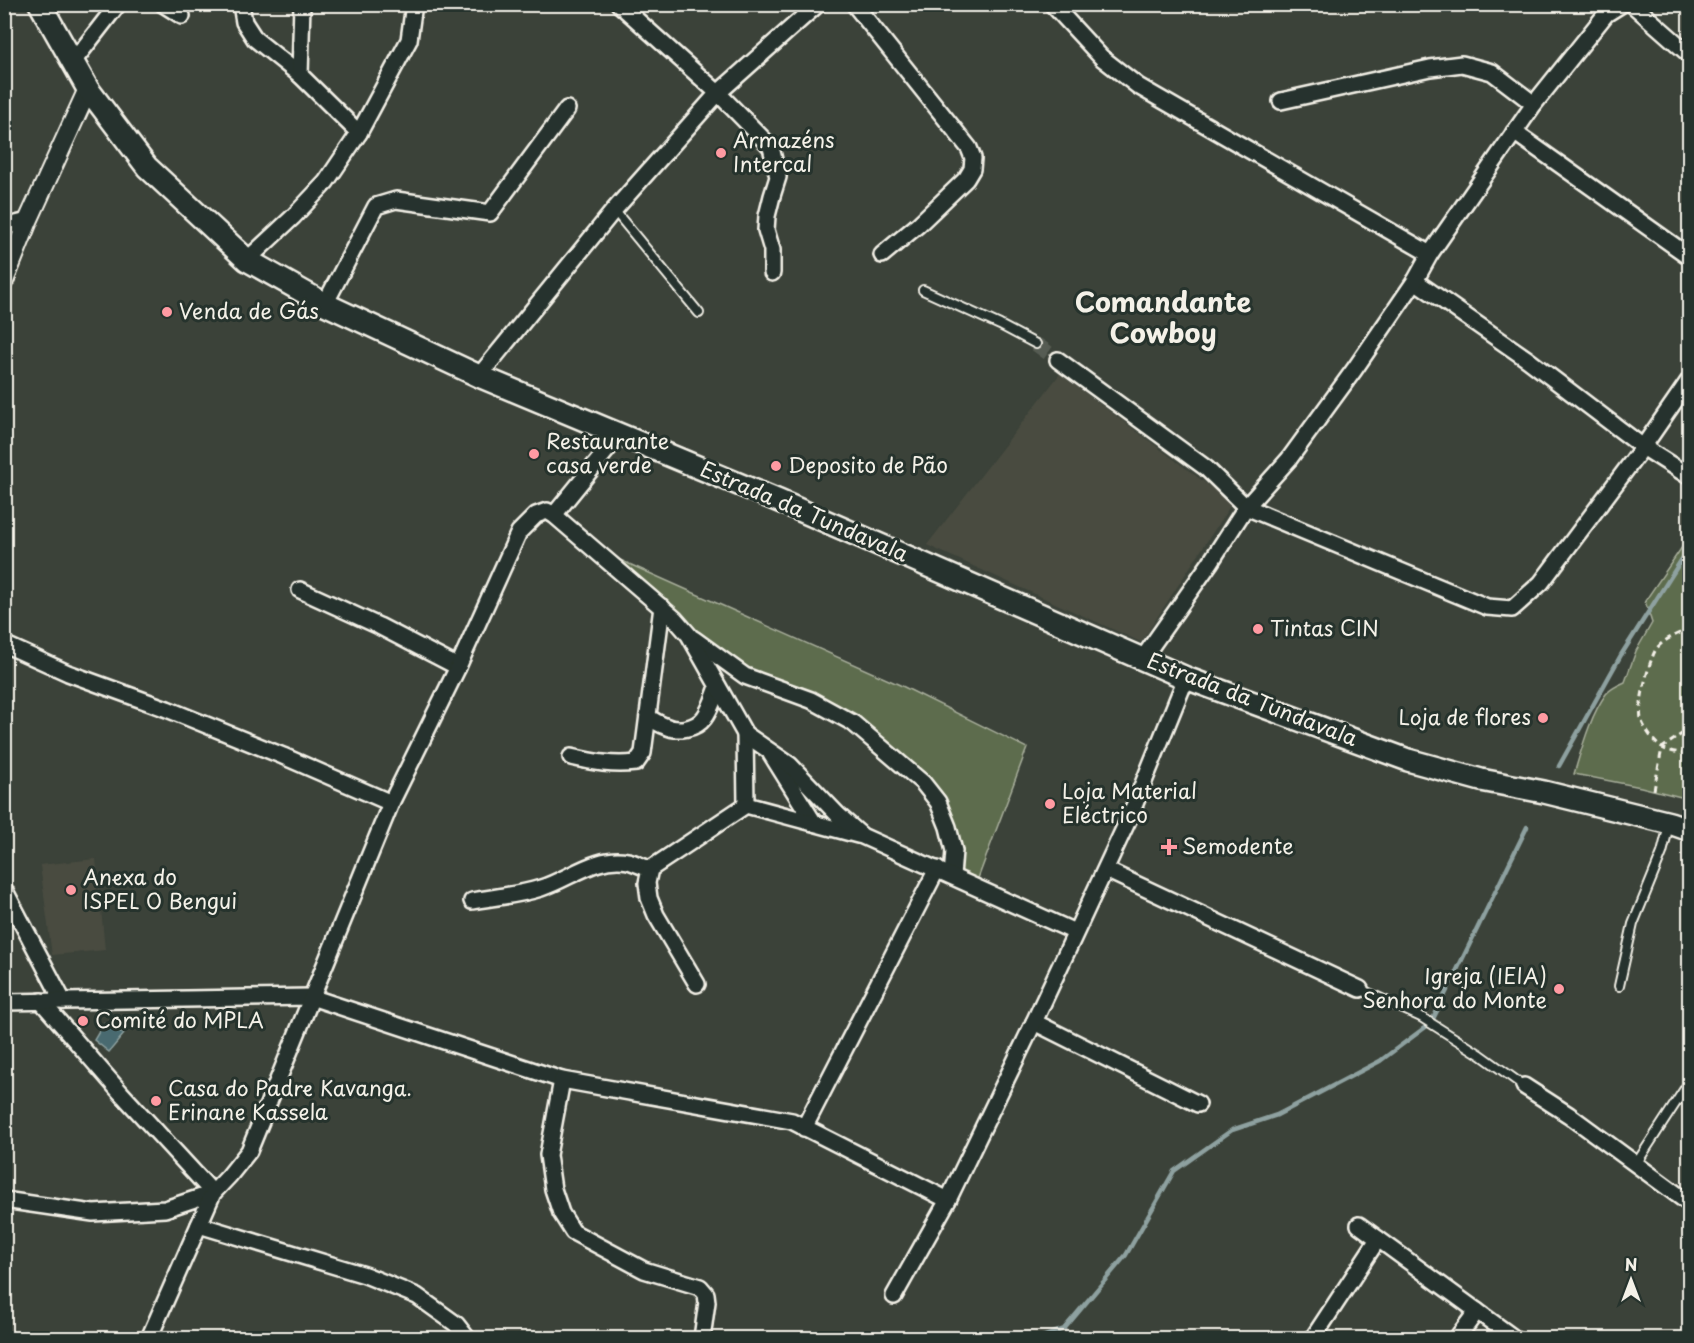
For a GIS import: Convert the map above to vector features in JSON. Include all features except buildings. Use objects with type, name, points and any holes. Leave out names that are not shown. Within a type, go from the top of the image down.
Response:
[{"type":"main road","name":"Estrada da Tundavala","points":[[40,4],[88,89],[147,167],[247,260],[325,304],[479,376],[620,434],[1186,678],[1408,760],[1481,780],[1544,792],[1680,827]]},
{"type":"street","points":[[73,62],[118,4]]},
{"type":"street","points":[[163,4],[182,16]]},
{"type":"street","points":[[240,4],[244,22],[255,39],[300,75],[359,133]]},
{"type":"street","points":[[300,75],[302,4]]},
{"type":"street","points":[[247,260],[326,182],[359,133],[409,39],[414,4]]},
{"type":"street","points":[[619,4],[718,93],[771,147],[778,177],[767,216],[766,231],[772,250],[772,273]]},
{"type":"street","points":[[479,376],[615,210],[718,93],[818,4]]},
{"type":"street","points":[[854,4],[969,148],[973,158],[972,169],[966,179],[918,225],[882,255]]},
{"type":"street","points":[[1052,4],[1102,58],[1138,86],[1430,254]]},
{"type":"street","points":[[1143,658],[1210,563],[1246,507],[1289,459],[1354,370],[1416,280],[1430,254],[1534,104],[1606,14],[1622,4]]},
{"type":"street","points":[[1632,4],[1689,55]]},
{"type":"street","points":[[1281,101],[1430,68],[1462,64],[1492,72],[1534,104]]},
{"type":"street","points":[[4,281],[28,221],[88,89]]},
{"type":"street","points":[[325,304],[376,206],[396,200],[490,213],[567,109]]},
{"type":"street","points":[[1514,132],[1689,257]]},
{"type":"street","points":[[4,227],[28,221]]},
{"type":"street","points":[[1416,280],[1527,359],[1643,447],[1689,477]]},
{"type":"street","points":[[1058,360],[1206,468],[1246,507],[1487,607],[1512,609],[1541,583],[1643,447],[1689,379]]},
{"type":"street","points":[[554,515],[620,434]]},
{"type":"street","points":[[150,1336],[213,1193],[249,1151],[391,803],[458,667],[519,532],[536,515],[547,511],[554,515],[662,607],[689,635],[745,676],[811,700],[853,723],[924,783],[938,802],[948,827],[954,851],[952,876]]},
{"type":"street","points":[[300,590],[379,626],[458,667]]},
{"type":"street","points":[[571,757],[601,764],[623,765],[636,763],[643,753],[662,607]]},
{"type":"street","points":[[689,635],[745,734],[790,765],[838,815],[862,836]]},
{"type":"street","points":[[4,644],[68,673],[167,709],[391,803]]},
{"type":"street","points":[[894,1296],[948,1200],[1106,870],[1186,678]]},
{"type":"street","points":[[648,717],[666,727],[681,730],[691,727],[703,720],[711,707],[718,687]]},
{"type":"street","points":[[745,734],[746,805]]},
{"type":"street","points":[[768,749],[814,823]]},
{"type":"street","points":[[697,984],[656,915],[648,898],[646,883],[650,869],[746,805],[862,836],[1075,932]]},
{"type":"street","points":[[472,900],[538,889],[602,862],[629,861],[650,869]]},
{"type":"street","points":[[804,1128],[937,868]]},
{"type":"street","points":[[1106,870],[1360,989]]},
{"type":"street","points":[[4,889],[63,1001]]},
{"type":"street","points":[[4,1002],[311,997],[562,1080],[792,1121],[948,1200]]},
{"type":"street","points":[[41,1001],[121,1094],[213,1193]]},
{"type":"street","points":[[1034,1022],[1198,1104]]},
{"type":"street","points":[[562,1080],[548,1155],[553,1189],[561,1213],[573,1232],[644,1270],[700,1287],[706,1294],[707,1302],[702,1338]]},
{"type":"street","points":[[1524,1086],[1569,1115],[1689,1204]]},
{"type":"street","points":[[4,1200],[93,1213],[165,1209],[213,1193]]},
{"type":"street","points":[[199,1225],[365,1275],[417,1296],[456,1324],[467,1338]]},
{"type":"street","points":[[1359,1225],[1514,1338]]},
{"type":"street","points":[[1313,1338],[1378,1239]]},
{"type":"street","points":[[1457,1338],[1477,1311]]},
{"type":"lane","points":[[615,210],[699,313]]},
{"type":"lane","points":[[923,290],[1036,344]]},
{"type":"lane","points":[[1619,986],[1633,924],[1662,853],[1680,827]]},
{"type":"lane","points":[[1360,989],[1421,1017],[1524,1086]]},
{"type":"lane","points":[[1636,1164],[1686,1087]]},
{"type":"path","points":[[1689,629],[1668,639],[1655,652],[1643,693],[1641,721],[1662,748],[1689,754]]},
{"type":"path","points":[[1654,790],[1662,748],[1689,728]]},
{"type":"shaded area","points":[[1060,374],[1232,503],[1141,642],[927,545]]},
{"type":"shaded area","name":"Anexa do ISPEL O Bengui","points":[[96,859],[105,950],[52,955],[40,865]]},
{"type":"green space","points":[[1689,537],[1689,799],[1574,774],[1595,712],[1608,692],[1625,682],[1636,651],[1652,623],[1645,601]]},
{"type":"green space","points":[[609,555],[900,685],[1027,748],[977,881],[959,875],[955,828],[925,773],[889,746],[762,678],[719,650],[685,624]]},
{"type":"water","points":[[104,1023],[124,1034],[109,1052],[94,1040]]},
{"type":"waterway","points":[[1559,766],[1621,655],[1682,559],[1690,556]]},
{"type":"waterway","points":[[1039,1338],[1064,1329],[1126,1255],[1174,1171],[1232,1130],[1277,1115],[1380,1061],[1431,1023],[1527,827]]},
{"type":"tunnel","points":[[1036,344],[1058,360]]},
{"type":"place","name":"Armazéns Intercal","points":[[721,153]]},
{"type":"place","name":"Venda de Gás","points":[[167,312]]},
{"type":"place","name":"Restaurante casa verde","points":[[534,454]]},
{"type":"place","name":"Deposito de Pão","points":[[776,466]]},
{"type":"place","name":"Tintas CIN","points":[[1258,629]]},
{"type":"place","name":"Loja de flores","points":[[1543,718]]},
{"type":"place","name":"Loja Material Eléctrico","points":[[1050,804]]},
{"type":"place","name":"Semodente","points":[[1169,847]]},
{"type":"place","name":"Anexa do ISPEL O Bengui","points":[[71,890]]},
{"type":"place","name":"Igreja (IEIA) Senhora do Monte","points":[[1559,989]]},
{"type":"place","name":"Comité do MPLA","points":[[83,1021]]},
{"type":"place","name":"Casa do Padre Kavanga. Erinane Kassela","points":[[156,1101]]},
{"type":"district","name":"Comandante Cowboy","points":[[1163,318]]}]
